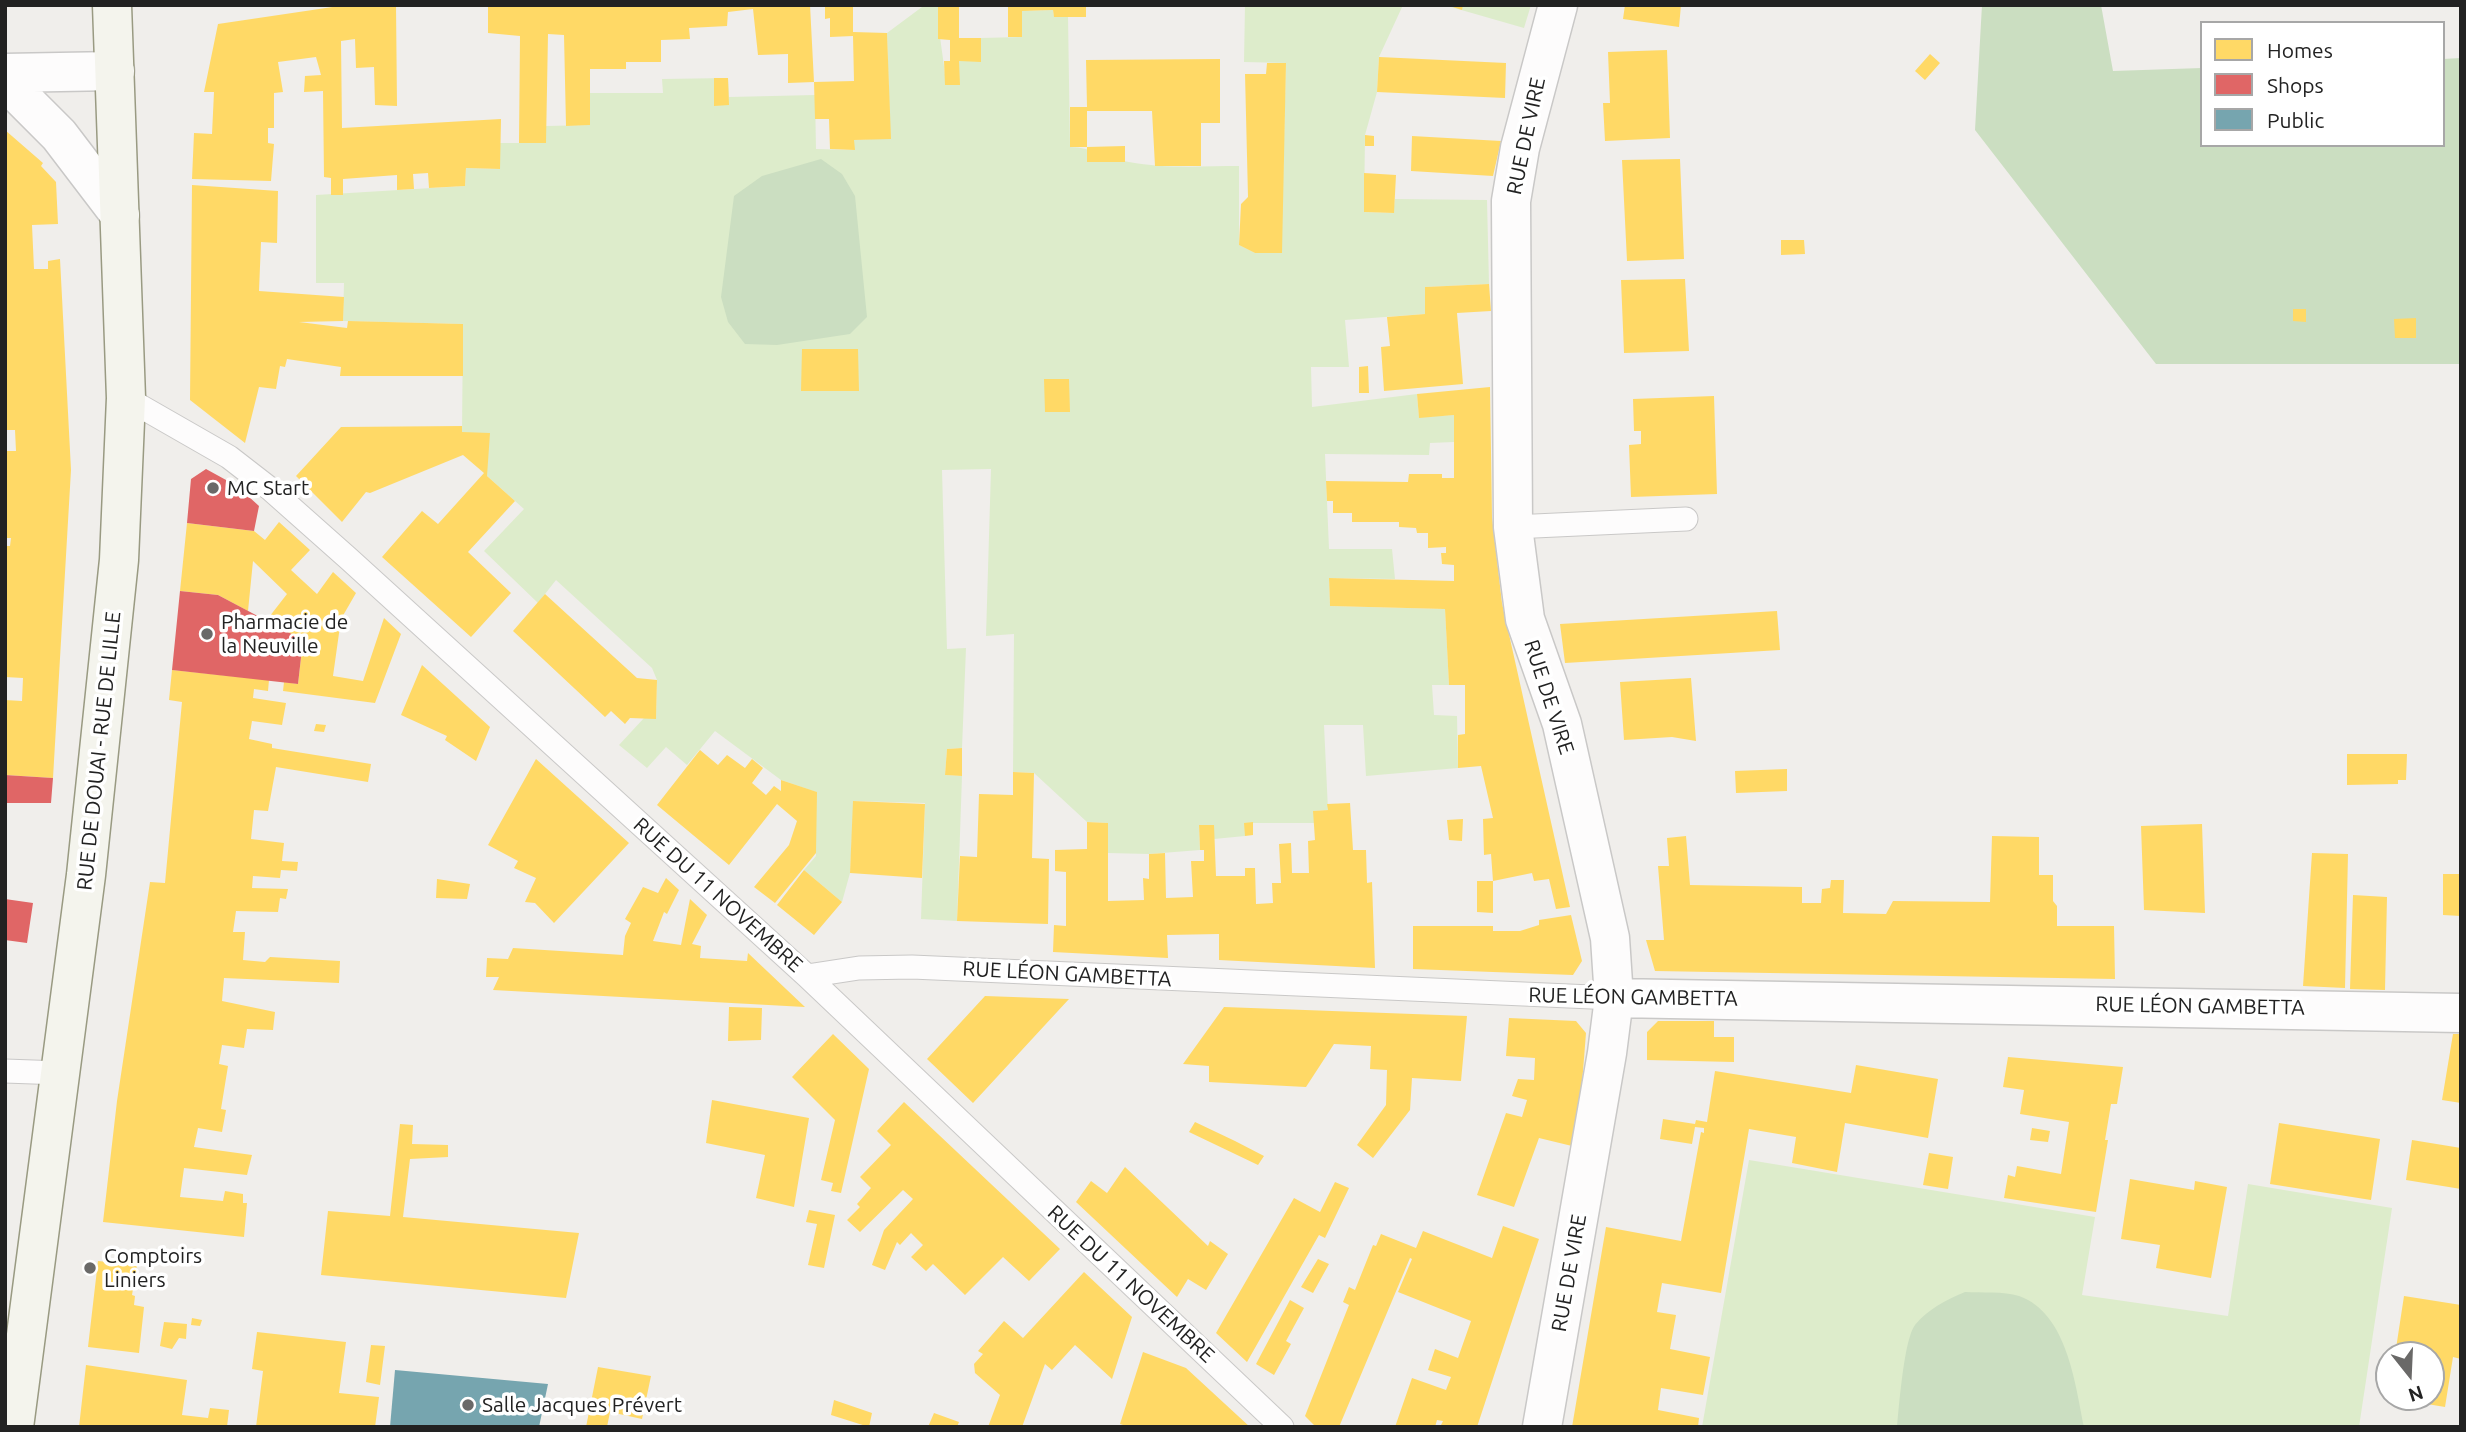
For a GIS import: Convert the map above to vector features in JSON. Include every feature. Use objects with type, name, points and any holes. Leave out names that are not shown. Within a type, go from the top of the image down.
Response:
[{"type":"main road","name":"RUE DE DOUAI - RUE DE LILLE","points":[[14,1427],[61,1073],[116,587],[126,398],[112,5]]},
{"type":"street","name":"RUE DE VIRE","points":[[1542,1427],[1607,1053],[1614,998],[1610,937],[1557,707],[1525,619],[1513,527],[1511,201],[1520,148],[1558,5]]},
{"type":"street","points":[[5,73],[115,71]]},
{"type":"street","points":[[5,81],[59,135],[120,215]]},
{"type":"street","name":"RUE LÉON GAMBETTA","points":[[1614,998],[2082,1003],[2461,1013]]},
{"type":"lane","name":"RUE DU 11 NOVEMBRE","points":[[126,398],[229,457],[269,488],[807,976],[1282,1427]]},
{"type":"lane","points":[[1513,527],[1686,519]]},
{"type":"lane","name":"RUE LÉON GAMBETTA","points":[[807,976],[859,968],[912,967],[1614,998]]},
{"type":"lane","points":[[5,1071],[61,1073]]},
{"type":"green space","points":[[1245,5],[1403,5],[1379,57],[1377,92],[1365,135],[1364,212],[1393,213],[1395,199],[1487,200],[1489,284],[1425,287],[1425,314],[1345,320],[1349,367],[1311,367],[1312,407],[1417,394],[1419,417],[1454,415],[1454,442],[1430,443],[1429,455],[1325,454],[1329,549],[1392,549],[1395,579],[1329,578],[1330,606],[1445,609],[1449,685],[1432,685],[1434,715],[1457,716],[1458,768],[1366,776],[1363,725],[1324,725],[1328,810],[1314,811],[1314,823],[1245,823],[1245,836],[1214,839],[1199,825],[1200,850],[1149,854],[1108,853],[1108,823],[1087,822],[1034,773],[1013,772],[1014,634],[986,636],[991,469],[942,470],[947,649],[966,648],[962,748],[947,749],[945,775],[962,776],[957,921],[921,919],[925,803],[854,801],[850,873],[842,902],[804,870],[816,856],[816,792],[781,780],[715,731],[687,765],[666,747],[647,768],[619,745],[644,718],[656,718],[657,680],[652,668],[556,580],[538,603],[484,551],[524,509],[487,476],[462,432],[463,324],[343,321],[344,283],[316,283],[316,195],[465,186],[466,168],[500,169],[500,143],[546,143],[546,126],[590,125],[590,93],[663,93],[662,79],[728,78],[729,97],[815,95],[816,149],[854,150],[854,140],[890,138],[887,33],[922,7],[938,7],[946,85],[959,85],[959,61],[981,61],[981,38],[1022,37],[1022,11],[1053,10],[1054,16],[1068,16],[1070,147],[1156,166],[1239,166],[1239,245],[1255,253],[1281,253],[1286,63],[1244,62]]},
{"type":"green space","points":[[1444,5],[1531,5],[1524,28]]},
{"type":"green space","points":[[1982,5],[2101,5],[2113,71],[2200,68],[2200,147],[2445,147],[2445,59],[2461,58],[2461,364],[2156,364],[1975,130]]},
{"type":"green space","points":[[821,159],[842,174],[855,196],[867,317],[850,334],[777,345],[745,344],[728,322],[721,297],[734,196],[762,176]]},
{"type":"green space","points":[[1749,1160],[2095,1217],[2082,1295],[2228,1316],[2248,1184],[2392,1208],[2359,1427],[1702,1427]]},
{"type":"green space","points":[[1965,1292],[2013,1294],[2035,1305],[2048,1317],[2066,1351],[2084,1427],[1897,1427],[1908,1344],[1915,1325],[1944,1302]]},
{"type":"building: Homes","points":[[346,5],[396,5],[397,106],[375,105],[374,67],[356,68],[355,39],[341,41],[342,128],[501,119],[500,169],[466,168],[465,186],[429,188],[428,173],[413,174],[414,189],[397,190],[397,175],[343,179],[343,195],[331,195],[331,178],[324,177],[323,91],[304,92],[305,76],[321,75],[316,57],[278,62],[283,92],[274,93],[274,128],[268,128],[268,143],[274,144],[271,181],[192,179],[194,133],[212,134],[214,92],[204,92],[218,24]]},
{"type":"building: Homes","points":[[488,5],[810,5],[814,82],[788,83],[788,54],[758,55],[753,9],[728,12],[727,26],[689,28],[690,39],[661,40],[661,62],[626,62],[626,69],[590,69],[590,125],[566,126],[564,35],[548,34],[546,143],[519,143],[520,36],[488,33]]},
{"type":"building: Homes","points":[[825,5],[853,5],[853,32],[887,33],[891,139],[854,140],[855,150],[830,149],[829,119],[815,119],[814,82],[854,81],[853,36],[830,37],[830,18],[825,19]]},
{"type":"building: Homes","points":[[938,5],[959,5],[959,38],[981,38],[981,62],[959,61],[960,85],[945,85],[944,61],[950,61],[950,40],[938,39]]},
{"type":"building: Homes","points":[[1008,5],[1086,5],[1086,17],[1054,17],[1053,10],[1022,11],[1022,37],[1008,37]]},
{"type":"building: Homes","points":[[1447,5],[1463,5],[1462,10]]},
{"type":"building: Homes","points":[[1625,5],[1681,5],[1679,27],[1623,19]]},
{"type":"building: Homes","points":[[1667,50],[1670,138],[1605,141],[1603,103],[1610,103],[1608,52]]},
{"type":"building: Homes","points":[[1930,54],[1940,63],[1925,80],[1915,71]]},
{"type":"building: Homes","points":[[1379,57],[1506,63],[1505,98],[1377,92]]},
{"type":"building: Homes","points":[[1220,59],[1220,123],[1201,123],[1201,166],[1155,166],[1152,111],[1087,111],[1087,147],[1070,147],[1070,107],[1087,107],[1086,60]]},
{"type":"building: Homes","points":[[1267,63],[1286,63],[1282,253],[1255,253],[1239,245],[1241,204],[1248,197],[1245,74],[1266,74]]},
{"type":"building: Homes","points":[[714,78],[728,78],[729,105],[714,106]]},
{"type":"building: Homes","points":[[5,130],[43,163],[41,166],[56,182],[58,224],[32,225],[34,269],[48,269],[48,261],[60,259],[71,470],[53,778],[5,775],[5,700],[22,701],[23,678],[5,677],[5,546],[10,546],[11,538],[5,538],[5,451],[16,451],[15,430],[5,430]]},
{"type":"building: Homes","points":[[1365,135],[1374,136],[1374,146],[1365,146]]},
{"type":"building: Homes","points":[[1412,136],[1501,141],[1493,176],[1411,171]]},
{"type":"building: Homes","points":[[1125,146],[1125,162],[1087,162],[1087,147]]},
{"type":"building: Homes","points":[[1680,159],[1684,259],[1627,261],[1622,160]]},
{"type":"building: Homes","points":[[1364,173],[1396,175],[1394,213],[1364,212]]},
{"type":"building: Homes","points":[[192,185],[278,191],[277,243],[261,242],[259,291],[344,297],[343,321],[299,322],[347,328],[348,321],[463,324],[463,376],[340,376],[341,367],[287,359],[285,367],[280,366],[276,389],[259,387],[245,443],[190,400]]},
{"type":"building: Homes","points":[[1781,240],[1804,240],[1805,254],[1781,255]]},
{"type":"building: Homes","points":[[1685,279],[1689,351],[1624,353],[1621,280]]},
{"type":"building: Homes","points":[[1489,284],[1491,311],[1457,313],[1463,384],[1384,391],[1381,347],[1390,346],[1387,317],[1425,314],[1425,287]]},
{"type":"building: Homes","points":[[2293,309],[2306,309],[2306,322],[2293,321]]},
{"type":"building: Homes","points":[[2416,318],[2416,338],[2395,338],[2394,319]]},
{"type":"building: Homes","points":[[802,349],[858,349],[859,391],[801,391]]},
{"type":"building: Homes","points":[[1368,366],[1369,393],[1359,393],[1359,367]]},
{"type":"building: Homes","points":[[1044,379],[1069,379],[1070,412],[1045,412]]},
{"type":"building: Homes","points":[[1490,387],[1492,517],[1502,603],[1570,907],[1556,909],[1549,879],[1534,881],[1532,873],[1493,881],[1491,854],[1484,855],[1483,819],[1493,818],[1481,766],[1458,768],[1458,735],[1465,734],[1465,685],[1449,685],[1445,609],[1330,606],[1329,578],[1454,581],[1454,565],[1442,564],[1441,553],[1446,553],[1446,547],[1428,548],[1428,533],[1417,533],[1416,528],[1399,527],[1399,522],[1352,522],[1352,513],[1333,513],[1333,501],[1327,501],[1326,481],[1408,482],[1409,474],[1442,474],[1442,478],[1454,478],[1454,415],[1419,418],[1417,394]]},
{"type":"building: Homes","points":[[1714,396],[1717,494],[1631,497],[1629,445],[1641,444],[1641,431],[1634,431],[1633,399]]},
{"type":"building: Homes","points":[[462,426],[462,432],[490,433],[487,476],[515,501],[468,552],[511,593],[471,637],[382,557],[422,511],[438,524],[484,473],[463,455],[370,493],[366,492],[342,522],[296,476],[341,427]]},
{"type":"building: Homes","points":[[279,522],[310,550],[291,570],[317,594],[333,572],[356,593],[341,619],[333,676],[363,681],[384,618],[401,634],[375,703],[283,691],[284,682],[298,684],[303,640],[266,621],[287,594],[253,561],[248,611],[218,595],[180,591],[187,523],[254,531],[265,540]]},
{"type":"building: Homes","points":[[545,594],[637,678],[657,680],[656,719],[630,718],[625,724],[611,711],[605,717],[513,631]]},
{"type":"building: Homes","points":[[1777,611],[1780,650],[1565,663],[1560,624]]},
{"type":"building: Homes","points":[[422,665],[490,727],[476,761],[445,740],[447,736],[401,715]]},
{"type":"building: Homes","points":[[172,670],[269,680],[268,691],[254,689],[253,698],[286,703],[282,725],[252,721],[249,739],[272,744],[272,748],[371,764],[368,782],[276,767],[268,811],[254,810],[251,839],[284,843],[282,861],[298,862],[297,871],[281,870],[280,878],[253,876],[252,888],[288,889],[286,899],[280,898],[278,912],[236,911],[233,932],[245,932],[243,960],[265,962],[270,957],[340,961],[339,983],[224,978],[222,1001],[275,1012],[273,1030],[247,1029],[244,1048],[222,1045],[219,1064],[228,1066],[221,1109],[226,1110],[222,1132],[198,1128],[194,1147],[252,1155],[247,1175],[184,1168],[180,1197],[223,1201],[225,1191],[243,1194],[243,1203],[247,1203],[244,1237],[103,1222],[117,1101],[150,882],[165,883],[182,702],[169,700]]},
{"type":"building: Homes","points":[[1691,678],[1696,741],[1672,737],[1624,740],[1620,682]]},
{"type":"building: Homes","points":[[316,724],[326,725],[324,732],[314,731]]},
{"type":"building: Homes","points":[[962,748],[962,776],[945,775],[947,749]]},
{"type":"building: Homes","points":[[700,750],[718,765],[727,755],[745,768],[752,759],[763,768],[752,783],[766,795],[774,786],[781,791],[781,780],[817,792],[816,853],[775,903],[754,887],[789,845],[797,821],[777,804],[729,865],[657,805]]},
{"type":"building: Homes","points":[[2347,754],[2407,754],[2406,780],[2398,780],[2398,784],[2347,785]]},
{"type":"building: Homes","points":[[536,759],[629,843],[554,923],[535,903],[525,902],[536,878],[514,868],[518,861],[488,845]]},
{"type":"building: Homes","points":[[1787,769],[1787,791],[1736,793],[1735,771]]},
{"type":"building: Homes","points":[[1013,772],[1034,773],[1032,858],[1049,859],[1048,924],[957,921],[960,856],[977,857],[979,794],[1013,795]]},
{"type":"building: Homes","points":[[853,801],[925,804],[922,878],[850,873]]},
{"type":"building: Homes","points":[[1350,803],[1353,850],[1366,850],[1367,883],[1372,882],[1375,968],[1219,960],[1219,934],[1167,935],[1168,958],[1053,952],[1054,925],[1066,926],[1066,872],[1055,871],[1055,850],[1087,849],[1087,822],[1108,823],[1108,901],[1144,900],[1143,878],[1149,879],[1149,854],[1165,853],[1166,898],[1193,897],[1191,861],[1204,861],[1204,850],[1200,850],[1199,825],[1214,825],[1216,876],[1245,876],[1245,868],[1255,868],[1256,904],[1273,903],[1272,883],[1281,883],[1279,844],[1291,843],[1292,873],[1309,873],[1308,841],[1315,840],[1313,811],[1328,810],[1327,804]]},
{"type":"building: Homes","points":[[1463,819],[1462,841],[1449,840],[1447,820]]},
{"type":"building: Homes","points":[[1253,822],[1253,835],[1245,836],[1244,823]]},
{"type":"building: Homes","points":[[2202,824],[2205,913],[2144,910],[2141,826]]},
{"type":"building: Homes","points":[[1686,836],[1690,885],[1802,887],[1802,903],[1821,903],[1822,889],[1830,888],[1831,880],[1844,880],[1843,913],[1886,914],[1893,901],[1990,902],[1992,836],[2039,837],[2039,875],[2053,875],[2057,926],[2114,926],[2115,979],[1655,971],[1646,940],[1664,940],[1658,866],[1669,866],[1667,838]]},
{"type":"building: Homes","points":[[2312,853],[2348,854],[2345,988],[2303,986]]},
{"type":"building: Homes","points":[[804,870],[842,902],[814,935],[777,905]]},
{"type":"building: Homes","points":[[2443,874],[2461,874],[2461,916],[2443,915]]},
{"type":"building: Homes","points":[[666,878],[679,890],[667,914],[664,912],[653,941],[681,945],[690,899],[707,915],[692,944],[701,946],[700,958],[747,961],[748,953],[805,1007],[493,990],[499,977],[486,977],[487,958],[508,959],[513,948],[623,955],[625,936],[631,923],[625,919],[643,887],[658,893]]},
{"type":"building: Homes","points":[[437,879],[470,884],[467,899],[436,898]]},
{"type":"building: Homes","points":[[1477,881],[1493,881],[1493,913],[1477,912]]},
{"type":"building: Homes","points":[[2353,895],[2387,897],[2385,990],[2350,989]]},
{"type":"building: Homes","points":[[1571,915],[1582,961],[1573,975],[1413,969],[1413,926],[1493,926],[1493,931],[1520,931],[1539,925],[1539,920]]},
{"type":"building: Homes","points":[[985,996],[1069,999],[973,1103],[927,1059]]},
{"type":"building: Homes","points":[[729,1007],[762,1008],[761,1040],[728,1041]]},
{"type":"building: Homes","points":[[1224,1007],[1467,1016],[1461,1081],[1412,1078],[1410,1110],[1373,1158],[1357,1145],[1386,1105],[1387,1070],[1370,1069],[1371,1046],[1334,1044],[1306,1087],[1209,1082],[1209,1066],[1183,1064]]},
{"type":"building: Homes","points":[[1509,1018],[1576,1021],[1586,1033],[1582,1084],[1572,1146],[1539,1138],[1514,1207],[1477,1195],[1506,1113],[1522,1117],[1527,1100],[1512,1096],[1518,1079],[1534,1080],[1535,1058],[1506,1056]]},
{"type":"building: Homes","points":[[1658,1021],[1714,1021],[1714,1037],[1734,1037],[1734,1062],[1647,1060],[1647,1032]]},
{"type":"building: Homes","points":[[833,1034],[869,1069],[841,1193],[831,1191],[833,1183],[821,1180],[835,1120],[792,1077]]},
{"type":"building: Homes","points":[[2453,1034],[2461,1034],[2461,1103],[2442,1100]]},
{"type":"building: Homes","points":[[2008,1057],[2123,1067],[2117,1104],[2111,1104],[2096,1212],[2004,1198],[2008,1175],[2015,1177],[2017,1166],[2061,1174],[2069,1122],[2020,1114],[2024,1090],[2003,1087]]},
{"type":"building: Homes","points":[[1856,1065],[1938,1079],[1928,1138],[1845,1123],[1837,1172],[1792,1163],[1796,1137],[1749,1129],[1721,1293],[1662,1283],[1657,1312],[1676,1315],[1670,1349],[1710,1357],[1703,1395],[1661,1388],[1658,1410],[1699,1418],[1698,1427],[1572,1427],[1606,1227],[1681,1241],[1701,1132],[1704,1133],[1704,1128],[1695,1127],[1692,1144],[1660,1139],[1663,1119],[1695,1124],[1696,1120],[1707,1122],[1715,1071],[1851,1093]]},
{"type":"building: Homes","points":[[712,1100],[809,1118],[794,1207],[756,1198],[765,1155],[706,1143]]},
{"type":"building: Homes","points":[[904,1102],[1060,1249],[1029,1281],[1003,1257],[965,1295],[933,1264],[926,1271],[911,1257],[923,1245],[911,1233],[900,1245],[897,1242],[885,1270],[872,1265],[884,1230],[913,1199],[903,1190],[860,1232],[847,1220],[860,1207],[857,1204],[871,1188],[860,1177],[891,1145],[877,1131]]},
{"type":"building: Homes","points":[[1195,1122],[1264,1156],[1258,1165],[1189,1132]]},
{"type":"building: Homes","points":[[2279,1123],[2380,1139],[2371,1200],[2270,1184]]},
{"type":"building: Homes","points":[[400,1124],[413,1125],[412,1144],[448,1145],[448,1157],[410,1159],[403,1217],[579,1233],[566,1298],[321,1275],[328,1211],[390,1216]]},
{"type":"building: Homes","points":[[2032,1128],[2050,1131],[2048,1142],[2030,1140]]},
{"type":"building: Homes","points":[[2412,1140],[2461,1148],[2461,1189],[2406,1180]]},
{"type":"building: Homes","points":[[1929,1153],[1953,1157],[1948,1189],[1923,1185]]},
{"type":"building: Homes","points":[[1125,1167],[1208,1246],[1210,1241],[1228,1254],[1206,1290],[1188,1279],[1177,1297],[1076,1202],[1091,1181],[1107,1193]]},
{"type":"building: Homes","points":[[2130,1179],[2194,1190],[2195,1181],[2227,1187],[2211,1278],[2156,1268],[2160,1245],[2121,1239]]},
{"type":"building: Homes","points":[[1335,1182],[1349,1188],[1325,1238],[1319,1235],[1247,1362],[1216,1333],[1294,1198],[1320,1212]]},
{"type":"building: Homes","points":[[809,1210],[835,1215],[824,1268],[808,1265],[817,1224],[806,1222]]},
{"type":"building: Homes","points":[[1503,1226],[1539,1239],[1477,1427],[1440,1427],[1443,1421],[1437,1420],[1435,1427],[1395,1427],[1412,1378],[1446,1390],[1451,1377],[1428,1370],[1435,1349],[1458,1358],[1471,1321],[1398,1292],[1412,1259],[1410,1258],[1339,1427],[1316,1427],[1305,1416],[1349,1305],[1343,1302],[1349,1287],[1355,1290],[1373,1245],[1376,1246],[1381,1234],[1416,1248],[1423,1231],[1492,1258]]},
{"type":"building: Homes","points":[[1318,1259],[1329,1264],[1313,1293],[1301,1287]]},
{"type":"building: Homes","points":[[98,1261],[137,1265],[132,1295],[135,1296],[134,1305],[144,1307],[139,1353],[88,1347]]},
{"type":"building: Homes","points":[[1084,1272],[1132,1317],[1112,1379],[1075,1345],[1052,1370],[1045,1364],[1022,1427],[988,1427],[1000,1395],[975,1373],[974,1364],[983,1354],[978,1351],[1004,1321],[1023,1338]]},
{"type":"building: Homes","points":[[2404,1296],[2461,1305],[2461,1359],[2453,1357],[2445,1407],[2445,1341],[2397,1341]]},
{"type":"building: Homes","points":[[1290,1300],[1304,1308],[1286,1341],[1291,1344],[1274,1375],[1256,1364]]},
{"type":"building: Homes","points":[[192,1318],[202,1320],[200,1326],[191,1325]]},
{"type":"building: Homes","points":[[164,1322],[187,1324],[186,1339],[179,1338],[172,1349],[160,1346]]},
{"type":"building: Homes","points":[[257,1332],[346,1342],[339,1393],[379,1397],[375,1427],[256,1427],[263,1371],[252,1369]]},
{"type":"building: Homes","points":[[371,1345],[385,1346],[380,1385],[366,1382]]},
{"type":"building: Homes","points":[[1143,1352],[1186,1368],[1250,1427],[1129,1427],[1120,1424]]},
{"type":"building: Homes","points":[[86,1365],[187,1380],[182,1415],[208,1418],[210,1408],[229,1410],[227,1427],[79,1427]]},
{"type":"building: Homes","points":[[598,1367],[651,1376],[642,1419],[610,1412],[607,1427],[586,1427]]},
{"type":"building: Homes","points":[[834,1400],[872,1413],[869,1427],[831,1415]]},
{"type":"building: Homes","points":[[934,1413],[959,1422],[957,1427],[928,1427]]},
{"type":"building: Shops","points":[[206,469],[237,486],[259,506],[254,531],[187,523],[191,479]]},
{"type":"building: Shops","points":[[180,591],[218,595],[303,640],[298,684],[172,670]]},
{"type":"building: Shops","points":[[5,775],[53,778],[51,803],[5,803]]},
{"type":"building: Shops","points":[[5,899],[33,903],[27,943],[5,940]]},
{"type":"building: Public","name":"Salle Jacques Prévert","points":[[395,1370],[548,1384],[539,1427],[390,1427]]},
{"type":"place","name":"MC Start","points":[[213,488]]},
{"type":"place","name":"Pharmacie de la Neuville","points":[[207,634]]},
{"type":"place","name":"Comptoirs Liniers","points":[[90,1268]]},
{"type":"place","name":"Salle Jacques Prévert","points":[[468,1405]]}]
